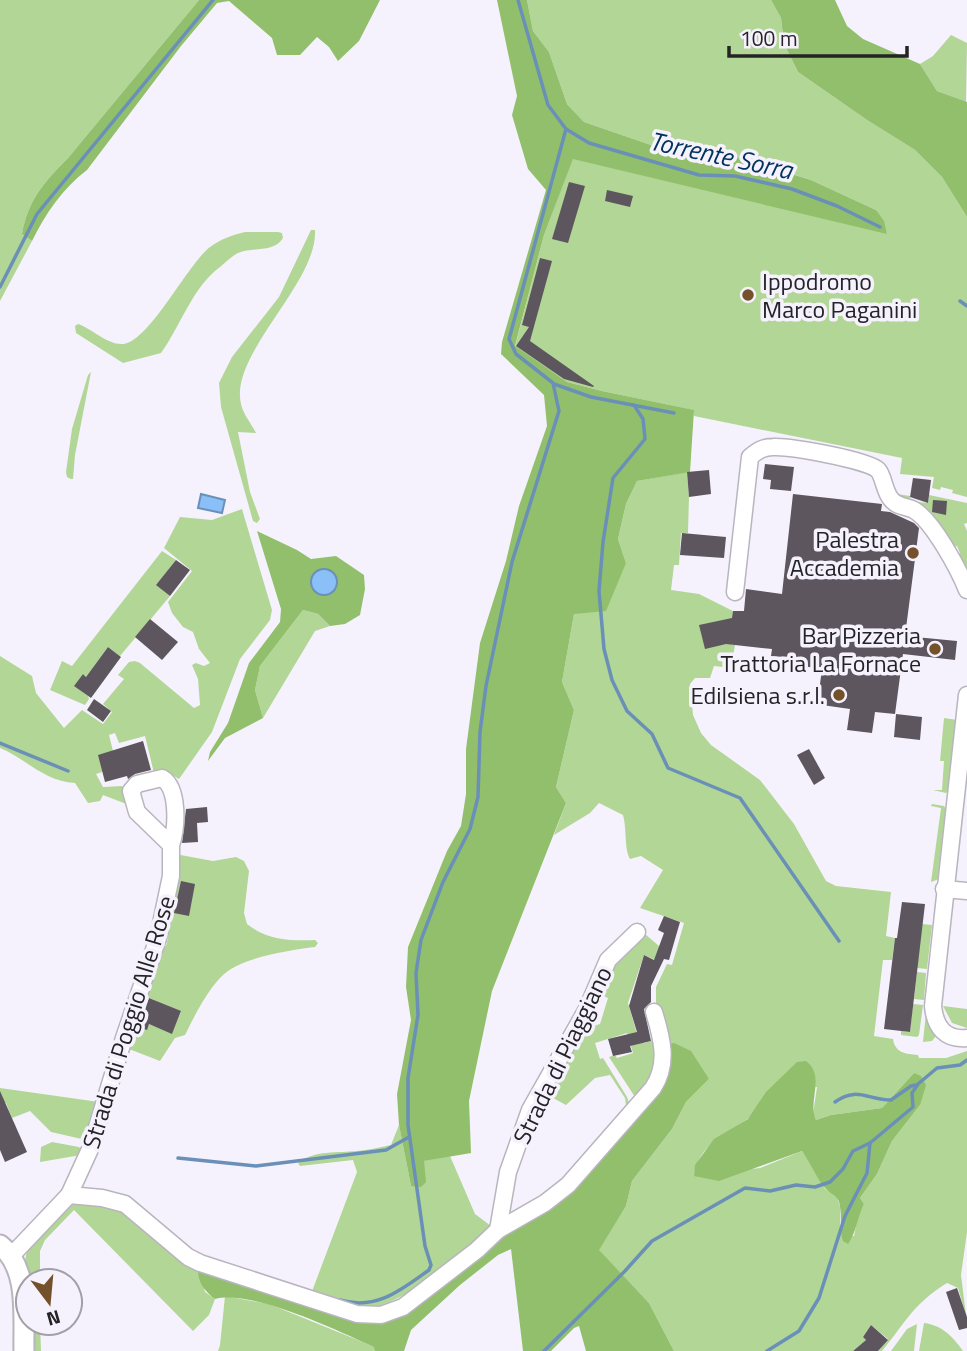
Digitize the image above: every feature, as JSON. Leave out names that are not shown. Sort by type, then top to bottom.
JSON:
[{"type":"main road","points":[[5,1250],[20,1281],[24,1351]]},
{"type":"street","points":[[735,592],[750,457],[758,449],[774,447],[862,461],[878,470],[889,498],[895,504],[914,510],[929,522],[960,572],[967,590]]},
{"type":"street","points":[[967,695],[944,889],[934,1013],[939,1026],[947,1035],[967,1038]]},
{"type":"street","name":"Strada di Poggio Alle Rose","points":[[69,1195],[91,1147],[158,938],[171,876],[171,845]]},
{"type":"street","points":[[944,889],[967,891]]},
{"type":"street","name":"Strada di Piaggiano","points":[[498,1230],[508,1172],[530,1110],[587,1009],[608,960],[638,932]]},
{"type":"street","points":[[5,1250],[69,1195],[102,1198],[125,1204],[200,1263],[358,1314],[381,1315],[402,1307],[477,1250],[498,1230],[545,1203],[568,1185],[660,1077],[663,1044],[654,1012]]},
{"type":"green space","points":[[0,0],[199,0],[38,192],[28,211],[22,234],[32,241],[0,301]]},
{"type":"green space","points":[[199,0],[380,0],[359,41],[338,61],[329,47],[317,37],[300,55],[277,55],[272,38],[229,1],[217,3],[87,170],[55,202],[32,241],[22,234],[28,211],[44,184]]},
{"type":"green space","points":[[497,0],[527,0],[533,31],[549,52],[567,104],[584,122],[651,145],[709,149],[811,180],[876,210],[884,221],[887,234],[573,159],[544,235],[515,346],[567,382],[694,410],[690,472],[637,481],[626,504],[618,539],[626,563],[606,611],[574,614],[562,682],[574,710],[556,787],[566,803],[492,991],[469,1101],[471,1153],[424,1161],[426,1182],[421,1187],[411,1186],[399,1125],[397,1094],[411,1020],[406,987],[408,947],[447,851],[461,826],[466,794],[466,749],[480,643],[506,561],[519,506],[547,426],[544,395],[501,354],[502,342],[546,190],[528,169],[512,115],[517,96]]},
{"type":"green space","name":"Ippodromo Marco Paganini","points":[[527,0],[771,0],[781,18],[784,44],[798,72],[915,150],[942,177],[967,217],[967,497],[952,493],[953,490],[932,488],[934,477],[900,474],[902,458],[694,416],[693,410],[567,382],[515,347],[544,235],[573,158],[887,233],[876,210],[811,180],[709,149],[651,145],[584,122],[567,104],[549,52],[533,31]]},
{"type":"green space","points":[[771,0],[835,0],[847,26],[863,39],[920,64],[937,91],[967,102],[967,217],[942,177],[915,150],[798,72],[784,44],[781,18]]},
{"type":"green space","points":[[951,35],[967,43],[966,102],[937,91],[920,64],[933,56]]},
{"type":"green space","points":[[311,230],[315,230],[312,251],[303,273],[260,341],[241,384],[242,408],[256,433],[238,432],[250,492],[260,519],[257,523],[253,521],[221,407],[219,383],[232,357],[279,297]]},
{"type":"green space","points":[[245,232],[278,232],[282,233],[283,238],[268,248],[238,253],[210,276],[194,296],[161,353],[123,363],[76,333],[75,326],[78,324],[117,344],[133,340],[156,317],[190,269],[210,247]]},
{"type":"green space","points":[[91,372],[71,479],[66,472],[72,429]]},
{"type":"green space","points":[[687,472],[688,533],[681,533],[679,565],[674,565],[671,590],[699,594],[733,611],[731,644],[735,645],[731,668],[714,666],[710,678],[695,678],[690,684],[693,715],[701,733],[711,745],[760,780],[794,824],[826,881],[836,886],[891,892],[886,936],[895,938],[892,960],[883,960],[874,1036],[893,1039],[899,1050],[918,1055],[919,1058],[946,1058],[967,1051],[967,1232],[961,1275],[966,1315],[958,1288],[947,1283],[918,1306],[882,1351],[878,1351],[888,1339],[871,1325],[863,1337],[866,1340],[853,1351],[674,1351],[649,1303],[598,1250],[626,1206],[632,1181],[672,1129],[686,1102],[709,1079],[666,1044],[656,1008],[656,987],[667,964],[672,965],[684,923],[640,908],[663,870],[641,856],[630,859],[623,815],[599,803],[590,813],[554,835],[566,803],[556,787],[574,710],[562,682],[574,614],[626,563],[618,539],[626,504],[637,481]],"holes":[[[914,1073],[920,1105],[892,1141],[877,1174],[860,1198],[864,1204],[858,1215],[854,1236],[840,1234],[840,1207],[837,1196],[825,1189],[802,1151],[760,1168],[694,1176],[696,1166],[706,1149],[749,1118],[765,1093],[817,1087],[813,1114],[816,1120],[831,1115],[882,1108]]]},
{"type":"green space","points":[[897,494],[910,496],[910,501],[928,503],[929,495],[967,503],[967,523],[964,524],[967,531],[967,571],[955,555],[960,553],[957,546],[951,548],[932,514]]},
{"type":"green space","points":[[242,509],[272,610],[270,620],[240,659],[212,732],[179,779],[164,770],[154,773],[145,736],[119,743],[115,733],[109,735],[113,751],[102,772],[96,774],[103,787],[122,786],[129,805],[103,795],[100,801],[88,803],[75,783],[54,779],[0,748],[0,656],[32,676],[36,693],[64,728],[82,710],[103,724],[112,712],[103,704],[124,679],[118,675],[129,662],[140,663],[194,708],[200,705],[198,679],[192,665],[196,663],[204,666],[210,663],[199,649],[193,632],[183,627],[172,613],[168,602],[192,571],[164,548],[180,517],[212,520]]},
{"type":"green space","points":[[257,531],[311,559],[336,556],[364,575],[365,589],[360,615],[345,624],[330,626],[318,614],[303,610],[260,666],[255,690],[263,718],[225,738],[208,761],[210,752],[228,723],[249,663],[280,622],[281,609]]},
{"type":"green space","points":[[162,551],[176,560],[157,585],[170,596],[120,656],[108,647],[86,677],[83,674],[75,686],[88,696],[85,705],[50,690],[62,661],[72,666]]},
{"type":"green space","points":[[303,610],[318,614],[330,626],[315,631],[263,718],[255,690],[260,666]]},
{"type":"green space","points":[[944,718],[957,720],[950,789],[946,793],[933,790],[942,790],[944,761],[940,761]]},
{"type":"green space","points":[[931,806],[944,806],[947,811],[939,879],[931,882],[941,808]]},
{"type":"green space","points":[[175,854],[213,861],[236,857],[244,861],[249,871],[244,913],[247,924],[271,936],[288,940],[315,940],[318,943],[315,947],[250,960],[224,974],[205,999],[185,1035],[175,1038],[160,1061],[129,1049],[135,1026],[146,1030],[149,1024],[172,1033],[181,1012],[145,996],[162,945],[166,946],[168,938],[166,931]]},
{"type":"green space","points":[[922,924],[932,925],[927,969],[917,968]]},
{"type":"green space","points":[[645,934],[659,946],[662,963],[644,955],[628,1003],[637,1034],[641,1033],[644,1043],[655,1040],[656,1074],[635,1097],[609,1057],[615,1055],[617,1058],[633,1053],[627,1033],[595,1043],[600,1059],[603,1058],[627,1097],[630,1106],[627,1112],[625,1098],[610,1075],[595,1078],[566,1105],[544,1093],[583,1025],[590,1027],[600,1024],[608,998],[603,996],[613,967],[622,955],[635,947],[641,935]]},
{"type":"green space","points":[[917,972],[926,973],[924,1000],[914,999]]},
{"type":"green space","points":[[913,1004],[923,1005],[919,1035],[901,1035],[901,1031],[910,1032]]},
{"type":"green space","points":[[943,1006],[967,1009],[967,1028],[952,1023]]},
{"type":"green space","points":[[926,1012],[936,1036],[932,1041],[923,1042]]},
{"type":"green space","points":[[674,1043],[691,1051],[709,1079],[686,1102],[672,1129],[632,1181],[626,1206],[599,1250],[649,1303],[674,1351],[586,1351],[579,1326],[551,1351],[523,1351],[511,1249],[498,1255],[460,1285],[411,1330],[404,1351],[375,1351],[374,1347],[339,1331],[272,1306],[250,1300],[215,1299],[202,1285],[198,1267],[379,1319],[499,1232],[547,1206],[654,1091],[666,1044]]},
{"type":"green space","points":[[806,1061],[815,1074],[813,1105],[816,1120],[831,1115],[882,1108],[914,1073],[921,1076],[926,1085],[920,1105],[892,1141],[877,1174],[860,1198],[864,1204],[848,1244],[842,1237],[839,1201],[824,1187],[802,1151],[719,1181],[694,1176],[695,1165],[714,1139],[748,1119],[765,1093],[797,1062]]},
{"type":"green space","points":[[0,1088],[99,1102],[86,1140],[51,1132],[30,1111],[12,1118],[6,1103],[0,1105]]},
{"type":"green space","points":[[399,1125],[411,1186],[424,1161],[450,1156],[475,1214],[491,1226],[488,1232],[409,1292],[374,1307],[359,1308],[311,1294],[357,1172],[353,1160],[300,1166],[298,1163],[319,1154],[361,1151],[391,1145]]},
{"type":"green space","points":[[52,1142],[79,1147],[81,1155],[40,1162],[41,1147]]},
{"type":"green space","points":[[68,1201],[119,1204],[198,1267],[205,1292],[215,1299],[209,1315],[193,1331],[74,1210],[45,1240],[40,1251],[40,1267],[26,1267],[27,1250]]},
{"type":"green space","points":[[225,1296],[269,1304],[375,1347],[375,1351],[218,1351]]},
{"type":"green space","points":[[924,1323],[946,1332],[963,1351],[919,1351]]},
{"type":"green space","points":[[917,1324],[914,1351],[891,1351],[907,1329]]},
{"type":"green space","points":[[30,1337],[40,1337],[41,1351],[30,1351]]},
{"type":"water","points":[[201,494],[225,500],[222,513],[198,508]]},
{"type":"water","points":[[324,569],[333,573],[337,582],[333,591],[324,595],[315,591],[311,582],[315,573]]},
{"type":"building","points":[[569,182],[585,186],[568,243],[552,239]]},
{"type":"building","points":[[607,190],[633,196],[630,207],[605,201]]},
{"type":"building","points":[[540,258],[552,261],[530,341],[593,387],[564,379],[516,346],[529,327],[522,325]]},
{"type":"building","points":[[765,464],[794,467],[791,491],[770,489],[771,480],[763,479]]},
{"type":"building","points":[[709,470],[711,494],[689,497],[687,472]]},
{"type":"building","points":[[913,478],[931,480],[928,503],[910,497]]},
{"type":"building","points":[[793,494],[882,504],[881,511],[890,512],[914,523],[919,528],[905,636],[957,641],[955,660],[903,654],[895,714],[875,712],[872,733],[847,730],[850,709],[822,705],[822,700],[818,699],[822,669],[783,663],[784,657],[771,656],[772,649],[726,644],[705,649],[699,625],[732,618],[733,611],[744,611],[746,589],[782,594]]},
{"type":"building","points":[[933,500],[947,501],[946,515],[932,512]]},
{"type":"building","points":[[682,533],[726,537],[724,558],[680,555]]},
{"type":"building","points":[[176,560],[190,570],[170,596],[156,585]]},
{"type":"building","points":[[150,619],[178,642],[162,660],[135,637]]},
{"type":"building","points":[[108,647],[121,657],[91,698],[74,686],[83,674],[86,677]]},
{"type":"building","points":[[94,699],[111,711],[103,722],[87,710]]},
{"type":"building","points":[[896,714],[922,717],[920,740],[894,737]]},
{"type":"building","points":[[143,741],[151,770],[135,774],[128,779],[127,776],[105,782],[98,755]]},
{"type":"building","points":[[809,749],[825,778],[814,785],[797,755]]},
{"type":"building","points":[[207,807],[208,822],[197,823],[198,842],[182,843],[186,809]]},
{"type":"building","points":[[181,881],[195,884],[189,916],[174,913]]},
{"type":"building","points":[[902,902],[925,904],[910,1032],[884,1029]]},
{"type":"building","points":[[664,916],[680,922],[669,960],[664,959],[651,986],[651,1002],[644,1009],[651,1041],[630,1046],[632,1052],[613,1056],[608,1039],[637,1032],[629,1006],[644,955],[654,960],[664,933],[658,930]]},
{"type":"building","points":[[149,998],[181,1011],[172,1034],[149,1024],[147,1030],[139,1028]]},
{"type":"building","points":[[0,1091],[27,1152],[5,1162],[0,1150]]},
{"type":"building","points":[[957,1288],[967,1317],[967,1328],[959,1330],[946,1292]]},
{"type":"building","points":[[871,1325],[888,1340],[878,1351],[853,1351],[866,1340],[863,1337]]},
{"type":"waterway","points":[[0,287],[37,214],[213,0]]},
{"type":"waterway","name":"Torrente Sorra","points":[[518,0],[548,105],[566,129],[589,143],[699,175],[735,176],[792,189],[837,206],[880,227]]},
{"type":"waterway","points":[[340,1300],[365,1303],[388,1297],[429,1270],[431,1265],[425,1246],[408,1125],[408,1078],[418,1015],[416,973],[421,940],[443,882],[470,829],[478,797],[480,732],[486,686],[512,562],[559,411],[553,383],[516,354],[509,339],[566,129]]},
{"type":"waterway","name":"Torrente Sorra","points":[[960,301],[967,306]]},
{"type":"waterway","points":[[554,384],[591,397],[674,413]]},
{"type":"waterway","points":[[634,405],[643,419],[645,439],[613,478],[599,591],[604,649],[612,680],[627,711],[652,734],[668,768],[740,798],[839,941]]},
{"type":"waterway","points":[[0,743],[68,771]]},
{"type":"waterway","points":[[767,1351],[799,1331],[819,1298],[845,1216],[867,1173],[870,1143],[913,1107],[912,1093],[918,1084],[937,1068],[960,1065],[967,1060]]},
{"type":"waterway","points":[[835,1102],[856,1094],[891,1100],[916,1085]]},
{"type":"waterway","points":[[178,1158],[256,1166],[386,1150],[409,1137]]},
{"type":"waterway","points":[[544,1351],[652,1241],[745,1188],[770,1191],[796,1185],[815,1187],[830,1182],[843,1169],[853,1151],[870,1143]]},
{"type":"place","name":"Ippodromo Marco Paganini","points":[[748,295]]},
{"type":"place","name":"Palestra Accademia","points":[[913,553]]},
{"type":"place","name":"Bar Pizzeria Trattoria La Fornace","points":[[935,649]]},
{"type":"place","name":"Edilsiena s.r.l.","points":[[839,695]]}]
